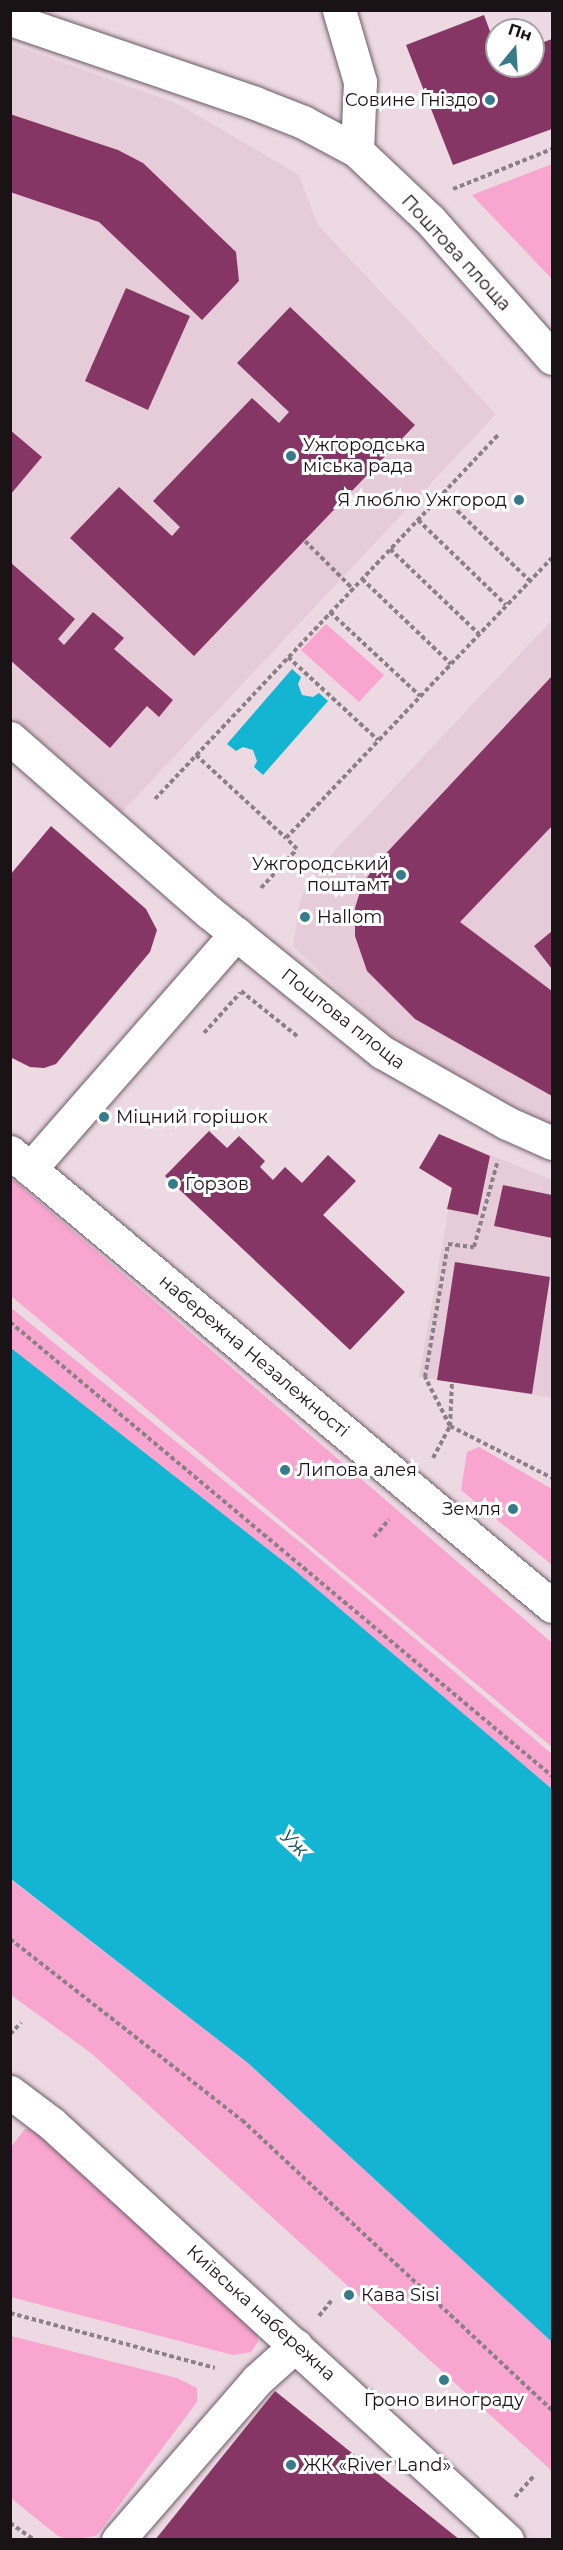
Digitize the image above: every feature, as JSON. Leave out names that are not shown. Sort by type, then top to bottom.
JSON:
[{"type":"street","points":[[339,10],[360,82],[357,151]]},
{"type":"street","name":"Поштова площа","points":[[10,19],[255,102],[303,122],[357,151],[416,207],[552,358]]},
{"type":"street","name":"Поштова площа","points":[[10,738],[236,934],[405,1068],[552,1143]]},
{"type":"street","points":[[20,1161],[89,1101],[236,934]]},
{"type":"street","name":"набережна Незалежності","points":[[20,1161],[552,1606]]},
{"type":"street","name":"Київська набережна","points":[[10,2092],[51,2123],[507,2540]]},
{"type":"street","points":[[118,2540],[257,2380],[296,2345]]},
{"type":"path","points":[[416,207],[552,149]]},
{"type":"path","points":[[155,799],[499,434]]},
{"type":"path","points":[[441,495],[530,581]]},
{"type":"path","points":[[418,520],[506,605]]},
{"type":"path","points":[[305,541],[353,589]]},
{"type":"path","points":[[390,549],[479,634]]},
{"type":"path","points":[[286,838],[552,558]]},
{"type":"path","points":[[362,579],[451,664]]},
{"type":"path","points":[[330,612],[420,696]]},
{"type":"path","points":[[288,657],[378,740]]},
{"type":"path","points":[[196,755],[297,849],[261,888]]},
{"type":"path","points":[[498,1159],[474,1247],[448,1244],[425,1377],[450,1426],[552,1478]]},
{"type":"path","points":[[10,1322],[552,1776]]},
{"type":"path","points":[[416,1491],[450,1426],[452,1382]]},
{"type":"path","points":[[10,1939],[242,2120],[552,2410]]},
{"type":"path","points":[[10,2034],[21,2023]]},
{"type":"path","points":[[10,2313],[257,2380]]},
{"type":"path","points":[[10,2523],[34,2540]]},
{"type":"shaded area","points":[[11,44],[178,104],[299,175],[317,224],[496,414],[121,813],[11,715]]},
{"type":"shaded area","points":[[552,164],[552,279],[472,195]]},
{"type":"shaded area","points":[[552,620],[552,1123],[507,1104],[385,1034],[293,946],[300,901],[310,877]]},
{"type":"shaded area","points":[[326,624],[384,675],[359,702],[301,650]]},
{"type":"shaded area","points":[[439,1134],[552,1180],[552,1398],[419,1377],[452,1189],[419,1168]]},
{"type":"shaded area","name":"Липова алея","points":[[10,1177],[552,1643],[552,1747],[11,1296]]},
{"type":"shaded area","points":[[10,1307],[306,1547],[552,1754],[552,1789],[292,1568],[11,1348]]},
{"type":"shaded area","points":[[479,1447],[552,1489],[552,1565],[461,1490],[467,1452]]},
{"type":"shaded area","points":[[10,1879],[248,2063],[552,2342],[552,2471],[91,2053],[11,1995]]},
{"type":"shaded area","points":[[39,2128],[257,2329],[258,2342],[251,2352],[233,2355],[11,2297],[11,2147],[25,2129]]},
{"type":"shaded area","points":[[11,2336],[177,2378],[197,2388],[197,2402],[96,2536],[69,2540],[58,2536],[11,2498]]},
{"type":"water","points":[[292,669],[301,677],[298,684],[302,695],[313,697],[319,693],[328,701],[263,775],[254,767],[257,761],[253,750],[243,747],[236,751],[227,744]]},
{"type":"water","name":"Уж","points":[[11,1348],[292,1568],[552,1789],[552,2342],[248,2063],[11,1879]]},
{"type":"building","name":"Совине Гніздо","points":[[484,15],[485,78],[545,78],[545,42],[552,39],[552,129],[453,165],[406,45]]},
{"type":"building","points":[[10,114],[118,150],[143,163],[236,252],[239,281],[202,320],[99,222],[10,192]]},
{"type":"building","points":[[126,288],[190,316],[148,410],[85,381]]},
{"type":"building","name":"Ужгородська міська рада","points":[[290,307],[415,425],[194,656],[70,538],[119,487],[172,536],[180,527],[153,501],[252,398],[279,423],[289,412],[237,363]]},
{"type":"building","points":[[10,430],[42,457],[10,495]]},
{"type":"building","points":[[10,562],[75,619],[58,639],[64,645],[93,612],[124,638],[114,649],[173,700],[159,717],[147,706],[110,748],[10,660]]},
{"type":"building","points":[[552,676],[552,826],[460,922],[552,991],[552,1096],[415,1019],[367,971],[355,936],[355,908],[362,885],[377,863]]},
{"type":"building","points":[[51,826],[146,909],[157,930],[150,952],[56,1064],[44,1068],[30,1067],[10,1057],[10,875]]},
{"type":"building","points":[[552,931],[552,969],[534,946]]},
{"type":"building","points":[[209,1131],[227,1148],[239,1136],[265,1161],[260,1167],[273,1180],[285,1167],[302,1183],[328,1155],[356,1181],[323,1215],[405,1292],[350,1350],[165,1176]]},
{"type":"building","points":[[439,1134],[490,1156],[478,1215],[447,1209],[452,1188],[419,1168]]},
{"type":"building","points":[[503,1185],[552,1195],[552,1238],[494,1226]]},
{"type":"building","points":[[455,1262],[550,1277],[532,1394],[437,1380]]},
{"type":"building","name":"ЖК «River Land»","points":[[275,2391],[460,2540],[155,2540]]},
{"type":"place","name":"Совине Гніздо","points":[[490,100]]},
{"type":"place","name":"Ужгородська міська рада","points":[[291,456]]},
{"type":"place","name":"Я люблю Ужгород","points":[[519,500]]},
{"type":"place","name":"Ужгородський поштамт","points":[[401,875]]},
{"type":"place","name":"Hallom","points":[[305,917]]},
{"type":"place","name":"Міцний горішок","points":[[104,1117]]},
{"type":"place","name":"Горзов","points":[[173,1184]]},
{"type":"place","name":"Липова алея","points":[[285,1470]]},
{"type":"place","name":"Земля","points":[[513,1509]]},
{"type":"place","name":"Кава Sisi","points":[[349,2295]]},
{"type":"place","name":"Гроно винограду","points":[[444,2380]]},
{"type":"place","name":"ЖК «River Land»","points":[[291,2465]]}]
